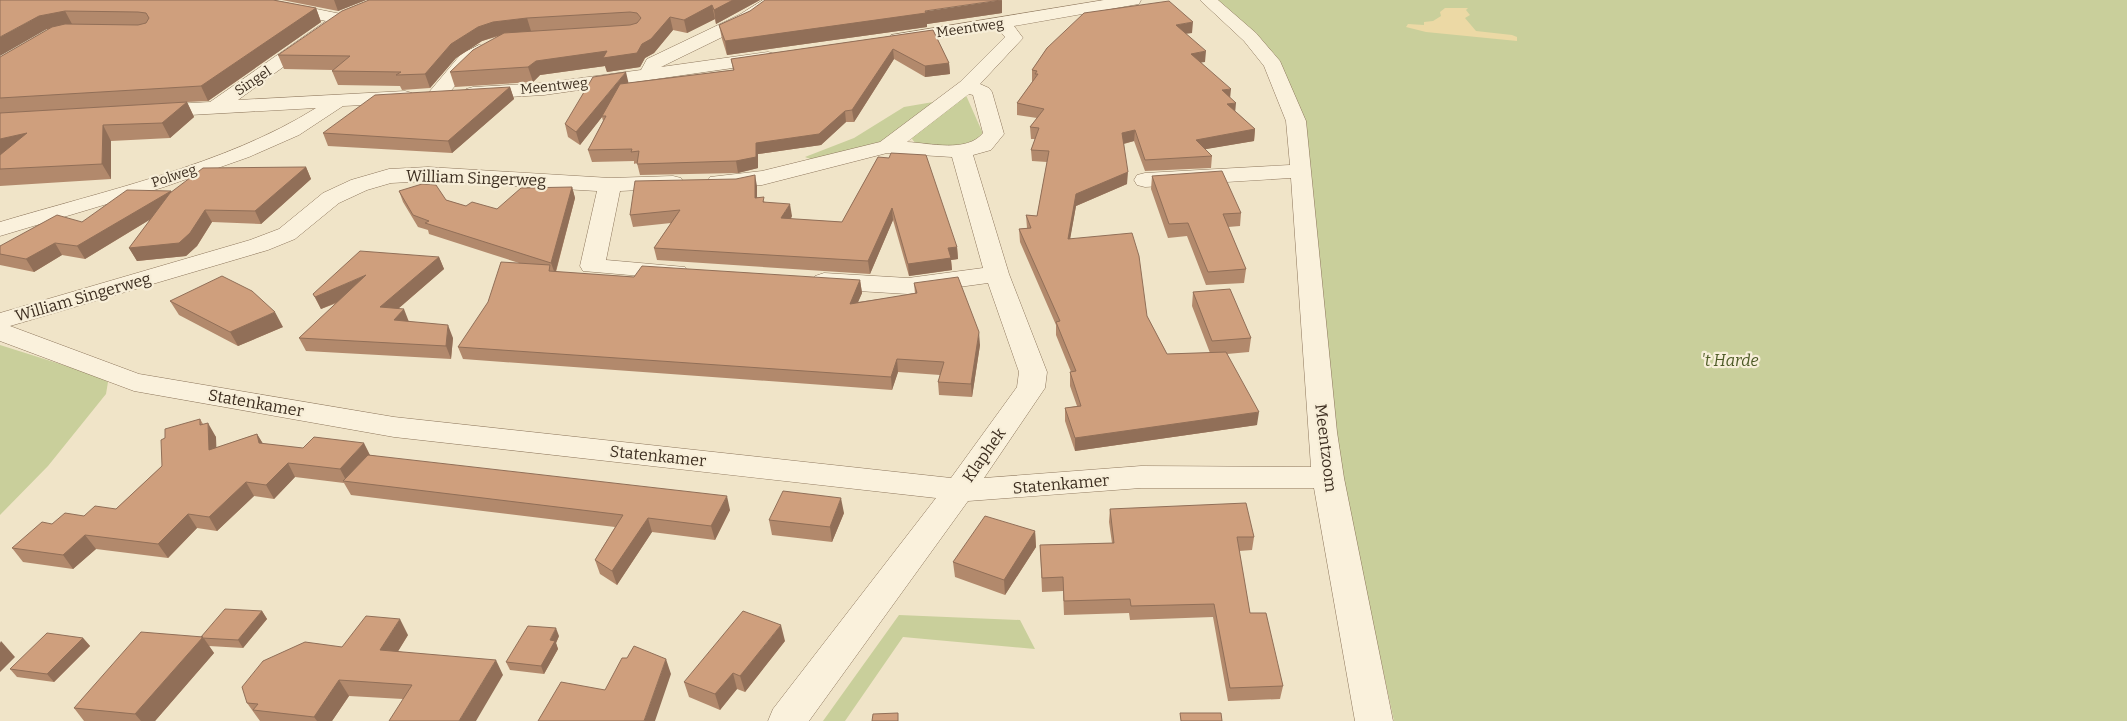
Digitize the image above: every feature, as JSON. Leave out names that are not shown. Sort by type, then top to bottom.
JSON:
[{"type":"street","points":[[226,0],[272,5],[340,19]]},
{"type":"street","points":[[647,75],[654,63],[745,19],[775,0]]},
{"type":"street","name":"Meentweg","points":[[878,42],[1003,23],[1133,0]]},
{"type":"street","name":"Meentzoom","points":[[1208,0],[1250,36],[1272,65],[1296,121],[1302,172],[1322,432],[1328,478],[1374,721]]},
{"type":"street","name":"Singel","points":[[214,108],[340,19],[359,12]]},
{"type":"street","name":"William Singerweg","points":[[887,147],[967,86],[1014,38],[1003,23]]},
{"type":"street","points":[[437,95],[468,58],[486,45],[493,44]]},
{"type":"street","name":"Meentweg","points":[[136,112],[544,89],[782,56]]},
{"type":"street","name":"William Singerweg","points":[[0,321],[259,245],[287,234],[330,198],[359,185],[389,176],[428,174],[610,184],[738,182],[887,147],[960,151],[984,146],[994,134],[982,92],[967,86]]},
{"type":"street","name":"Polweg","points":[[0,229],[178,176],[264,145],[324,112],[338,101]]},
{"type":"street","name":"Klaphek","points":[[787,721],[960,490],[1032,388],[1033,372],[997,274],[960,151]]},
{"type":"street","points":[[1145,180],[1282,171],[1302,172]]},
{"type":"street","points":[[610,184],[592,266],[700,273]]},
{"type":"street","points":[[799,279],[908,286],[997,274]]},
{"type":"street","name":"Statenkamer","points":[[0,332],[134,382],[394,427],[960,490],[1019,488],[1140,477],[1256,476],[1328,478]]},
{"type":"green space","name":"'t Harde","points":[[1218,0],[2127,0],[2127,721],[1394,721],[1346,499],[1318,328],[1311,183],[1250,28]]},
{"type":"green space","points":[[965,93],[984,136],[984,144],[919,148],[909,135]]},
{"type":"green space","points":[[939,101],[879,148],[821,163],[805,157],[854,138],[904,107]]},
{"type":"green space","points":[[0,345],[95,375],[108,382],[106,394],[48,466],[0,515]]},
{"type":"green space","points":[[899,615],[1020,620],[1035,649],[903,637],[845,721],[823,721]]},
{"type":"sand","points":[[1445,8],[1468,8],[1466,10],[1470,15],[1465,18],[1476,31],[1512,35],[1517,37],[1517,41],[1426,32],[1406,27],[1408,24],[1424,25],[1424,22],[1433,21],[1441,16],[1440,12]]},
{"type":"building","points":[[0,0],[273,0],[316,8],[201,86],[0,98],[0,57],[52,27],[65,24],[138,25],[146,23],[149,18],[146,13],[138,12],[65,11],[39,16],[0,37]]},
{"type":"building","points":[[369,0],[733,0],[714,10],[712,5],[684,20],[670,17],[651,39],[642,44],[637,53],[603,58],[607,51],[536,61],[528,67],[450,72],[473,50],[504,33],[630,25],[637,23],[641,18],[637,13],[527,18],[493,22],[478,27],[451,44],[425,74],[396,75],[401,72],[332,71],[350,56],[278,55],[342,11]]},
{"type":"building","points":[[765,0],[1001,0],[925,11],[926,13],[725,41],[719,25],[750,11]]},
{"type":"building","points":[[1169,1],[1193,22],[1176,25],[1206,51],[1191,54],[1231,89],[1222,90],[1236,103],[1227,104],[1255,129],[1196,140],[1212,156],[1145,160],[1135,130],[1122,133],[1128,172],[1076,194],[1068,239],[1132,233],[1139,256],[1147,316],[1167,354],[1226,352],[1259,412],[1075,438],[1065,408],[1081,406],[1070,372],[1076,371],[1056,322],[1060,321],[1019,229],[1031,228],[1026,215],[1037,216],[1049,151],[1031,150],[1039,128],[1030,127],[1044,109],[1017,103],[1038,74],[1035,74],[1037,71],[1032,70],[1047,48],[1084,13]]},
{"type":"building","points":[[933,30],[949,63],[925,66],[893,49],[852,110],[845,111],[819,134],[756,143],[756,157],[736,161],[637,164],[639,151],[631,152],[632,149],[588,150],[606,116],[602,116],[620,84],[734,70],[731,59]]},
{"type":"building","points":[[626,72],[576,132],[565,124],[593,77]]},
{"type":"building","points":[[510,87],[448,141],[323,133],[375,95]]},
{"type":"building","points":[[187,102],[162,123],[103,125],[102,164],[0,169],[0,155],[27,133],[0,139],[0,113]]},
{"type":"building","points":[[891,153],[926,155],[957,247],[948,248],[951,258],[908,264],[892,208],[868,261],[654,248],[680,210],[630,215],[635,181],[736,179],[755,175],[755,198],[764,197],[763,202],[790,204],[781,218],[842,222],[878,157],[889,158]]},
{"type":"building","points":[[306,167],[255,211],[205,210],[190,233],[179,243],[129,248],[170,193],[203,168]]},
{"type":"building","points":[[1222,171],[1241,213],[1223,214],[1246,269],[1208,272],[1188,223],[1169,224],[1152,176]]},
{"type":"building","points":[[422,184],[436,185],[446,200],[466,206],[472,202],[497,209],[521,188],[572,187],[551,263],[425,223],[429,221],[413,215],[399,191]]},
{"type":"building","points":[[127,190],[171,191],[77,246],[55,243],[26,259],[0,254],[0,246],[57,215],[82,222]]},
{"type":"building","points":[[360,251],[439,257],[380,307],[404,309],[394,320],[448,325],[446,346],[299,338],[366,275],[315,297],[313,294]]},
{"type":"building","points":[[501,262],[550,265],[549,271],[634,277],[642,266],[860,280],[850,304],[917,293],[914,283],[958,277],[979,332],[971,384],[938,382],[944,362],[897,359],[891,377],[458,347],[488,302]]},
{"type":"building","points":[[222,276],[252,291],[275,312],[230,332],[170,301]]},
{"type":"building","points":[[1230,289],[1251,338],[1212,341],[1193,292]]},
{"type":"building","points":[[200,419],[200,425],[208,423],[209,450],[257,434],[259,443],[303,448],[314,437],[364,443],[340,469],[288,463],[266,485],[246,482],[209,517],[188,514],[158,544],[85,535],[63,555],[12,548],[42,522],[52,524],[65,513],[84,516],[95,506],[116,509],[162,466],[161,440],[165,438],[165,429]]},
{"type":"building","points":[[368,455],[727,496],[711,526],[648,518],[612,571],[595,560],[623,515],[343,481]]},
{"type":"building","points":[[783,491],[841,498],[830,527],[769,520]]},
{"type":"building","points":[[1246,503],[1254,537],[1237,537],[1250,613],[1266,613],[1283,686],[1230,688],[1214,604],[1131,606],[1130,599],[1064,601],[1063,577],[1042,578],[1040,545],[1114,543],[1110,509]]},
{"type":"building","points":[[985,516],[1035,531],[1004,580],[953,562]]},
{"type":"building","points":[[225,609],[262,611],[238,640],[202,638]]},
{"type":"building","points":[[743,611],[781,625],[740,676],[733,673],[715,694],[684,682]]},
{"type":"building","points":[[366,616],[400,619],[380,650],[496,660],[459,721],[389,721],[412,685],[339,680],[314,717],[253,710],[258,704],[247,703],[242,687],[263,661],[305,642],[342,647]]},
{"type":"building","points":[[528,626],[556,628],[550,640],[555,641],[541,666],[506,662]]},
{"type":"building","points":[[141,632],[203,637],[135,714],[74,708]]},
{"type":"building","points":[[47,633],[83,638],[47,674],[10,669]]},
{"type":"building","points":[[634,646],[666,659],[644,721],[538,721],[561,682],[605,690],[622,658],[627,658]]},
{"type":"building","points":[[898,713],[898,721],[872,721],[873,714]]},
{"type":"building","points":[[1180,713],[1221,713],[1222,721],[1181,721]]}]
